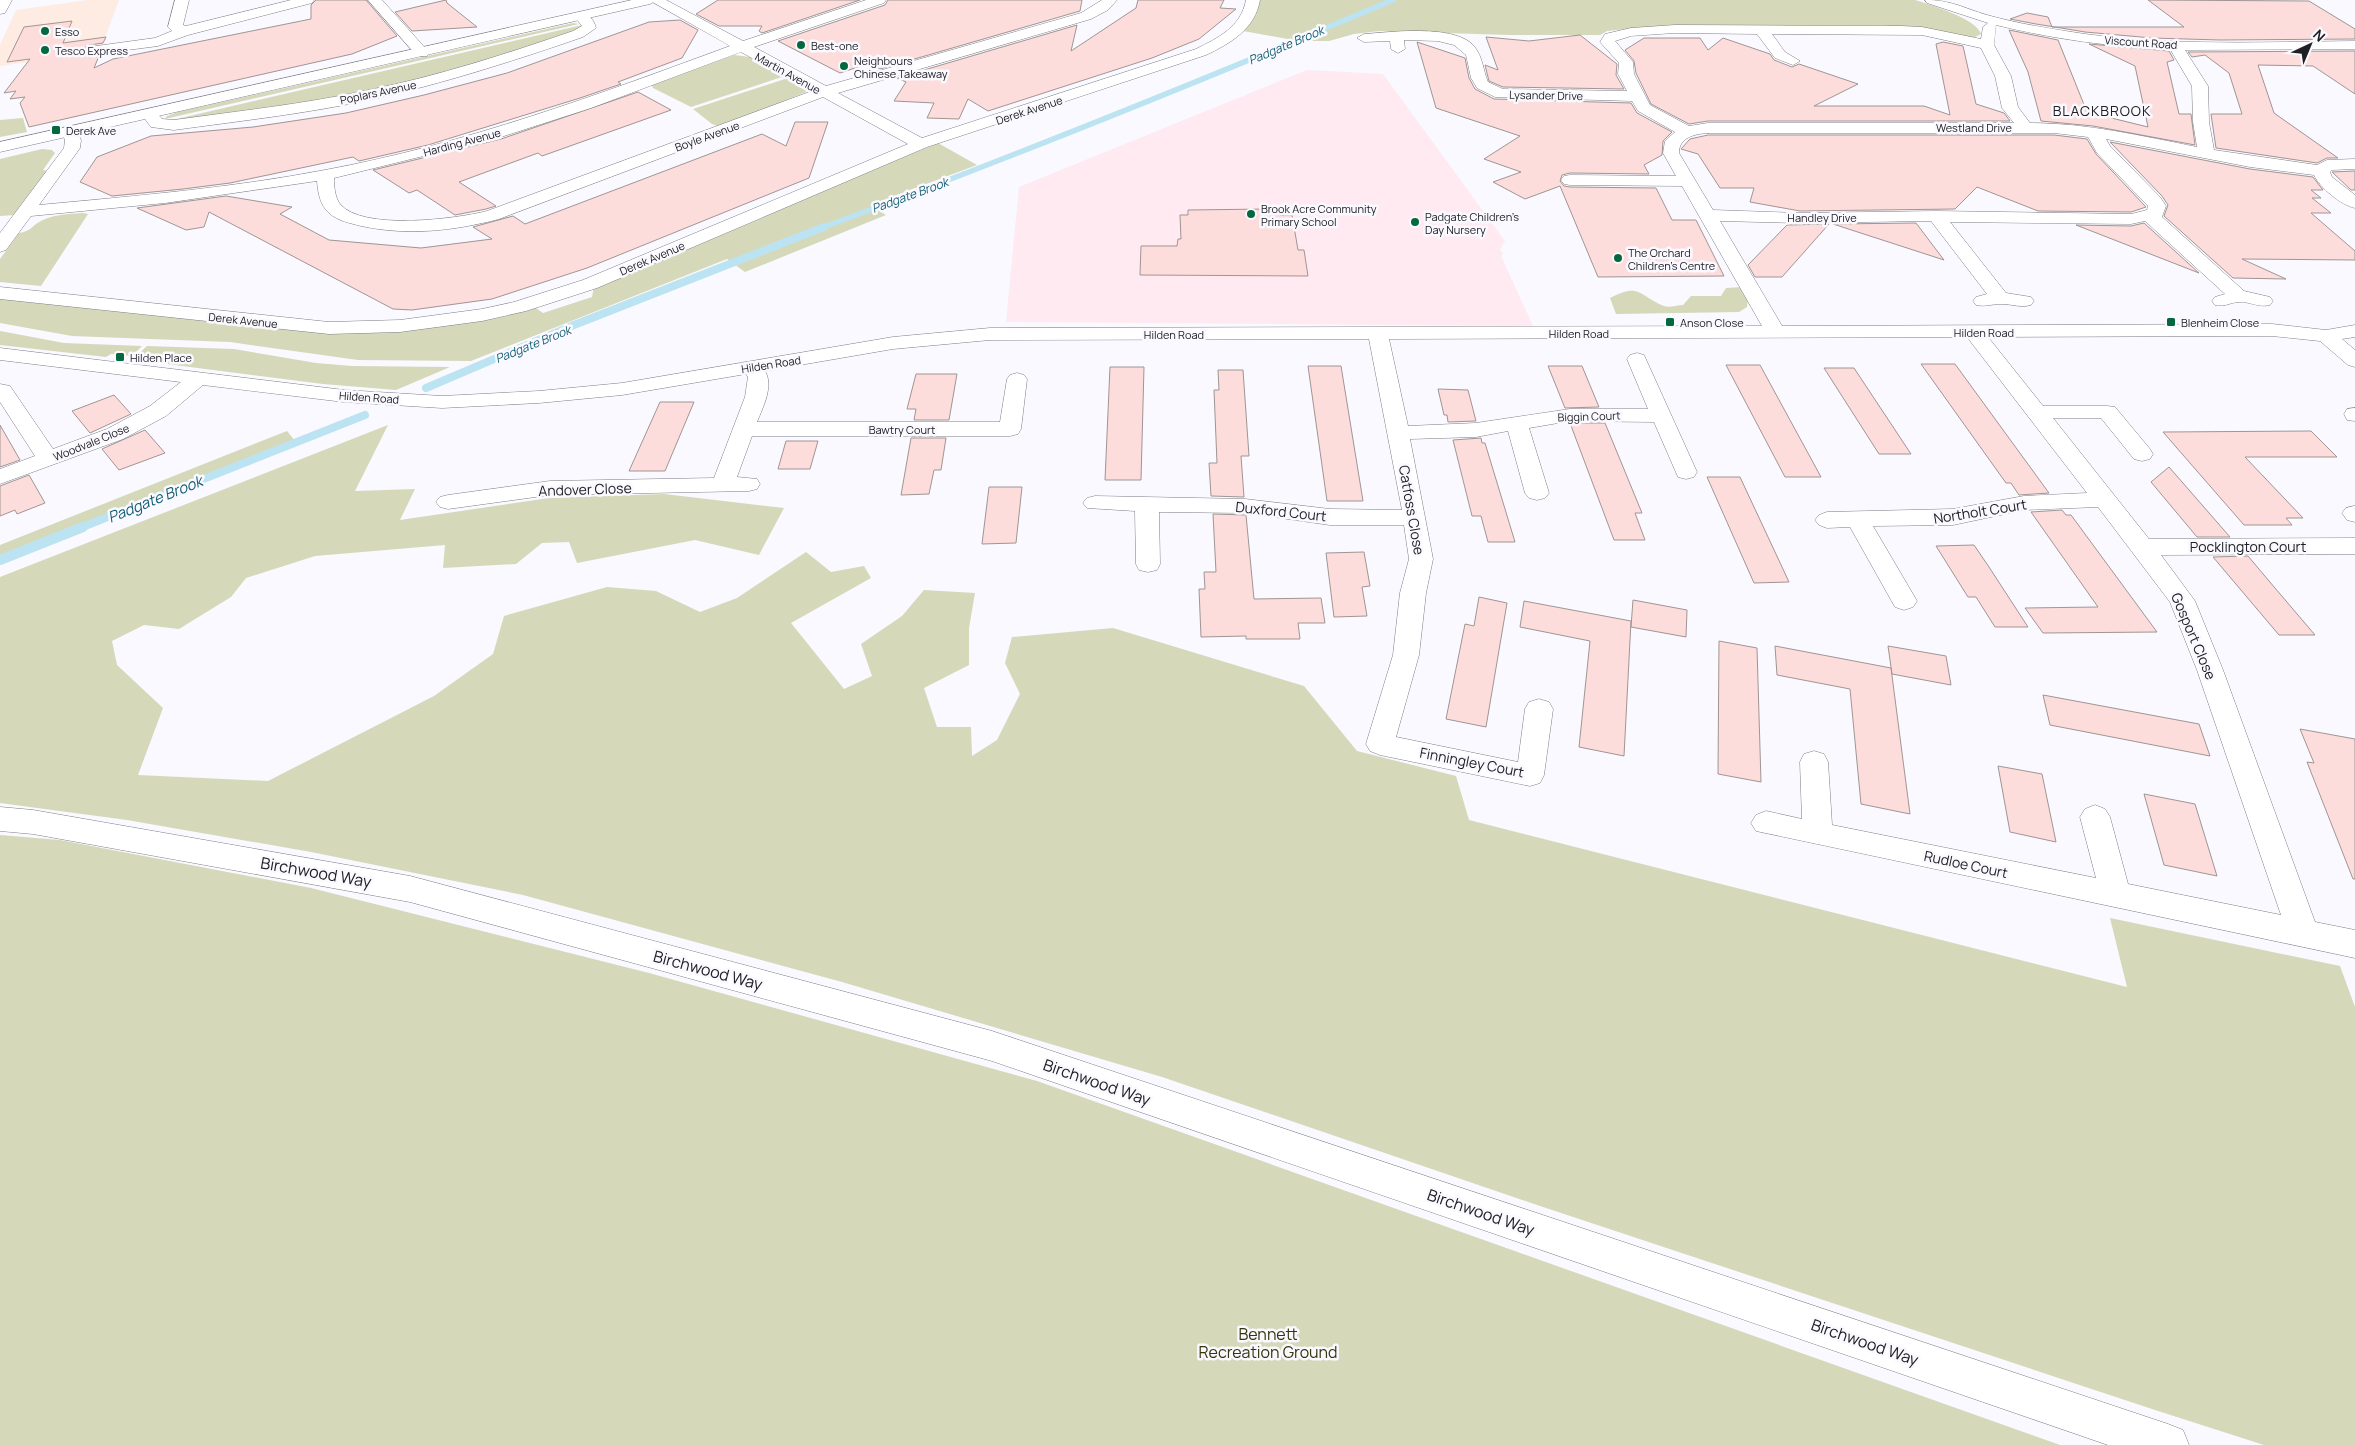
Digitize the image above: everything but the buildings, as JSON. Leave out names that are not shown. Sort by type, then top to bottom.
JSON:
[{"type":"street","points":[[0,10],[5,0]]},
{"type":"street","points":[[182,0],[175,27],[184,31]]},
{"type":"street","points":[[89,51],[158,42],[184,31],[208,27],[307,0]]},
{"type":"street","points":[[375,0],[422,53]]},
{"type":"street","points":[[0,147],[70,133],[650,0]]},
{"type":"street","name":"Martin Avenue","points":[[656,0],[822,92],[922,144]]},
{"type":"street","name":"Harding Avenue","points":[[27,211],[165,198],[324,175],[422,153],[504,131],[585,105],[741,47],[879,0]]},
{"type":"street","name":"Boyle Avenue","points":[[324,175],[331,205],[337,212],[348,217],[374,222],[435,226],[464,222],[493,215],[822,92],[1086,16],[1103,7],[1110,0]]},
{"type":"street","name":"Derek Avenue","points":[[0,293],[295,326],[362,328],[438,322],[519,306],[590,284],[922,144],[1202,52],[1227,39],[1236,31],[1250,12],[1253,0]]},
{"type":"street","name":"Viscount Road","points":[[1932,0],[1991,21],[2120,43],[2175,46],[2355,45]]},
{"type":"street","name":"Poplars Avenue","points":[[150,114],[157,124],[174,125],[296,108],[397,89],[501,60],[578,34],[589,28],[588,23],[581,16]]},
{"type":"street","points":[[1991,21],[1987,45],[2003,76],[2010,108],[2025,127]]},
{"type":"street","points":[[1776,332],[1669,147],[1672,142],[1687,132],[1644,108],[1626,74],[1626,62],[1607,42],[1610,37],[1621,34],[1663,30],[1912,30],[1987,45]]},
{"type":"street","points":[[1761,30],[1780,55],[1796,62]]},
{"type":"street","name":"Lysander Drive","points":[[1364,38],[1397,42],[1445,39],[1460,42],[1473,56],[1482,85],[1500,94],[1637,96]]},
{"type":"street","points":[[2175,46],[2200,86],[2206,154]]},
{"type":"street","points":[[2332,46],[2355,60]]},
{"type":"street","name":"Westland Drive","points":[[1687,132],[1708,128],[2054,128],[2320,171]]},
{"type":"street","points":[[0,246],[72,148],[73,140],[70,133]]},
{"type":"street","points":[[2094,133],[2103,149],[2154,201],[2157,211],[2149,216],[2167,230],[2230,298],[2264,301]]},
{"type":"street","points":[[2355,164],[2327,165],[2320,171],[2325,180],[2355,203]]},
{"type":"street","points":[[1566,181],[1687,181]]},
{"type":"street","name":"Handley Drive","points":[[1708,216],[1799,218],[1936,216],[2131,219],[2149,216]]},
{"type":"street","points":[[1936,216],[1991,299],[2024,301]]},
{"type":"street","name":"Hilden Road","points":[[0,354],[344,396],[442,402],[539,397],[622,388],[893,343],[990,334],[2272,330],[2326,336],[2355,331]]},
{"type":"street","name":"Gosport Close","points":[[1974,332],[2173,587],[2192,625],[2303,933]]},
{"type":"street","name":"Catfoss Close","points":[[1378,333],[1415,518],[1421,559],[1413,593],[1406,655],[1380,744]]},
{"type":"street","points":[[2326,336],[2355,361]]},
{"type":"street","points":[[1637,359],[1686,472]]},
{"type":"street","points":[[723,484],[758,390],[758,377],[752,367]]},
{"type":"street","name":"Woodvale Close","points":[[0,476],[115,434],[158,411],[199,378]]},
{"type":"street","name":"Bawtry Court","points":[[744,429],[1010,429],[1017,379]]},
{"type":"street","points":[[4,398],[48,458]]},
{"type":"street","points":[[2036,412],[2107,412],[2142,454]]},
{"type":"street","name":"Biggin Court","points":[[1398,433],[1476,430],[1570,415],[1662,416]]},
{"type":"street","points":[[1516,424],[1537,493]]},
{"type":"street","name":"Andover Close","points":[[448,502],[550,488],[749,484]]},
{"type":"street","name":"Northolt Court","points":[[1827,520],[1952,517],[2018,504],[2103,499]]},
{"type":"street","name":"Duxford Court","points":[[1094,503],[1245,506],[1330,517],[1415,518]]},
{"type":"street","points":[[1147,504],[1148,564]]},
{"type":"street","points":[[1858,519],[1904,601]]},
{"type":"street","name":"Pocklington Court","points":[[2141,547],[2355,546]]},
{"type":"street","name":"Finningley Court","points":[[1380,744],[1530,774],[1538,709]]},
{"type":"street","points":[[1814,762],[1818,834]]},
{"type":"street","points":[[2095,816],[2115,894]]},
{"type":"street","name":"Birchwood Way","points":[[0,819],[33,822],[410,889],[992,1046],[2168,1445]]},
{"type":"street","name":"Rudloe Court","points":[[1766,823],[2355,944]]},
{"type":"shaded area","points":[[88,0],[119,0],[102,46],[84,49],[82,54],[0,66],[0,45],[16,10]]},
{"type":"shaded area","name":"Brook Acre Community Primary School","points":[[1307,70],[1383,74],[1505,241],[1500,249],[1503,254],[1501,256],[1533,326],[1006,322],[1019,187]]},
{"type":"green space","points":[[1260,0],[1915,0],[1963,18],[1978,28],[1981,34],[1971,39],[1884,25],[1670,25],[1607,31],[1600,35],[1510,35],[1379,31],[1354,34],[1329,41],[1299,41],[1243,31],[1256,15]]},
{"type":"green space","points":[[573,23],[579,24],[165,119],[167,116],[178,112]]},
{"type":"green space","points":[[582,25],[576,31],[460,70],[344,97],[168,121]]},
{"type":"green space","points":[[734,55],[750,57],[785,76],[691,107],[653,88],[651,84]]},
{"type":"green space","points":[[788,78],[805,88],[806,92],[720,127],[712,124],[693,109]]},
{"type":"green space","points":[[23,118],[27,132],[0,137],[0,120]]},
{"type":"green space","points":[[938,143],[977,165],[870,205],[886,215],[745,272],[727,259],[471,361],[358,360],[230,342],[72,336],[0,323],[0,299],[2,298],[300,331],[533,306],[543,313],[592,297],[594,286]]},
{"type":"green space","points":[[42,149],[52,150],[55,153],[43,170],[48,171],[15,215],[0,216],[0,159]]},
{"type":"green space","points":[[88,214],[41,286],[0,282],[0,259],[19,233],[48,218]]},
{"type":"green space","points":[[1743,287],[1748,299],[1747,307],[1739,312],[1616,314],[1610,298],[1620,293],[1634,291],[1664,306],[1671,307],[1683,305],[1691,296],[1721,296],[1726,288]]},
{"type":"green space","points":[[0,331],[64,343],[142,346],[132,356],[111,354],[106,357],[0,345]]},
{"type":"green space","points":[[147,346],[234,349],[316,363],[352,366],[450,367],[396,390],[323,384],[143,361],[147,357],[136,356]]},
{"type":"green space","points":[[388,425],[355,491],[415,489],[400,520],[549,498],[664,494],[784,508],[759,555],[695,540],[577,563],[569,542],[542,543],[516,564],[443,568],[445,545],[315,556],[246,578],[231,597],[179,629],[144,625],[112,641],[117,665],[163,708],[138,775],[268,781],[434,696],[493,654],[504,616],[607,587],[656,591],[700,612],[737,598],[806,552],[831,572],[864,566],[871,578],[791,623],[844,689],[872,676],[861,644],[902,616],[924,590],[975,593],[969,628],[969,665],[924,688],[937,727],[971,727],[972,756],[997,740],[1020,694],[1005,663],[1012,637],[1113,628],[1304,686],[1357,751],[1456,776],[1469,820],[2127,987],[2110,918],[2340,966],[2355,1007],[2355,1445],[2264,1445],[1534,1204],[1162,1077],[842,982],[523,895],[311,852],[127,820],[0,803],[0,577]]},
{"type":"green space","points":[[287,431],[296,442],[85,528],[0,560],[0,545]]},
{"type":"green space","name":"Bennett Recreation Ground","points":[[0,835],[60,840],[311,888],[649,973],[1037,1081],[2060,1445],[0,1445]]},
{"type":"waterway","name":"Padgate Brook","points":[[821,228],[965,174],[1393,0]]},
{"type":"waterway","name":"Padgate Brook","points":[[426,388],[574,325],[824,227]]},
{"type":"waterway","name":"Padgate Brook","points":[[80,528],[365,415]]},
{"type":"waterway","name":"Padgate Brook","points":[[0,560],[83,527]]},
{"type":"place","name":"Esso","points":[[45,31]]},
{"type":"place","name":"Best-one","points":[[801,45]]},
{"type":"place","name":"Tesco Express","points":[[45,50]]},
{"type":"place","name":"Neighbours Chinese Takeaway","points":[[844,66]]},
{"type":"place","name":"Derek Ave","points":[[56,130]]},
{"type":"place","name":"Brook Acre Community Primary School","points":[[1251,214]]},
{"type":"place","name":"Padgate Children’s Day Nursery","points":[[1415,222]]},
{"type":"place","name":"The Orchard Children's Centre","points":[[1618,258]]},
{"type":"place","name":"Anson Close","points":[[1670,322]]},
{"type":"place","name":"Blenheim Close","points":[[2171,322]]},
{"type":"place","name":"Hilden Place","points":[[120,357]]},
{"type":"district","name":"BLACKBROOK","points":[[2102,110]]}]
